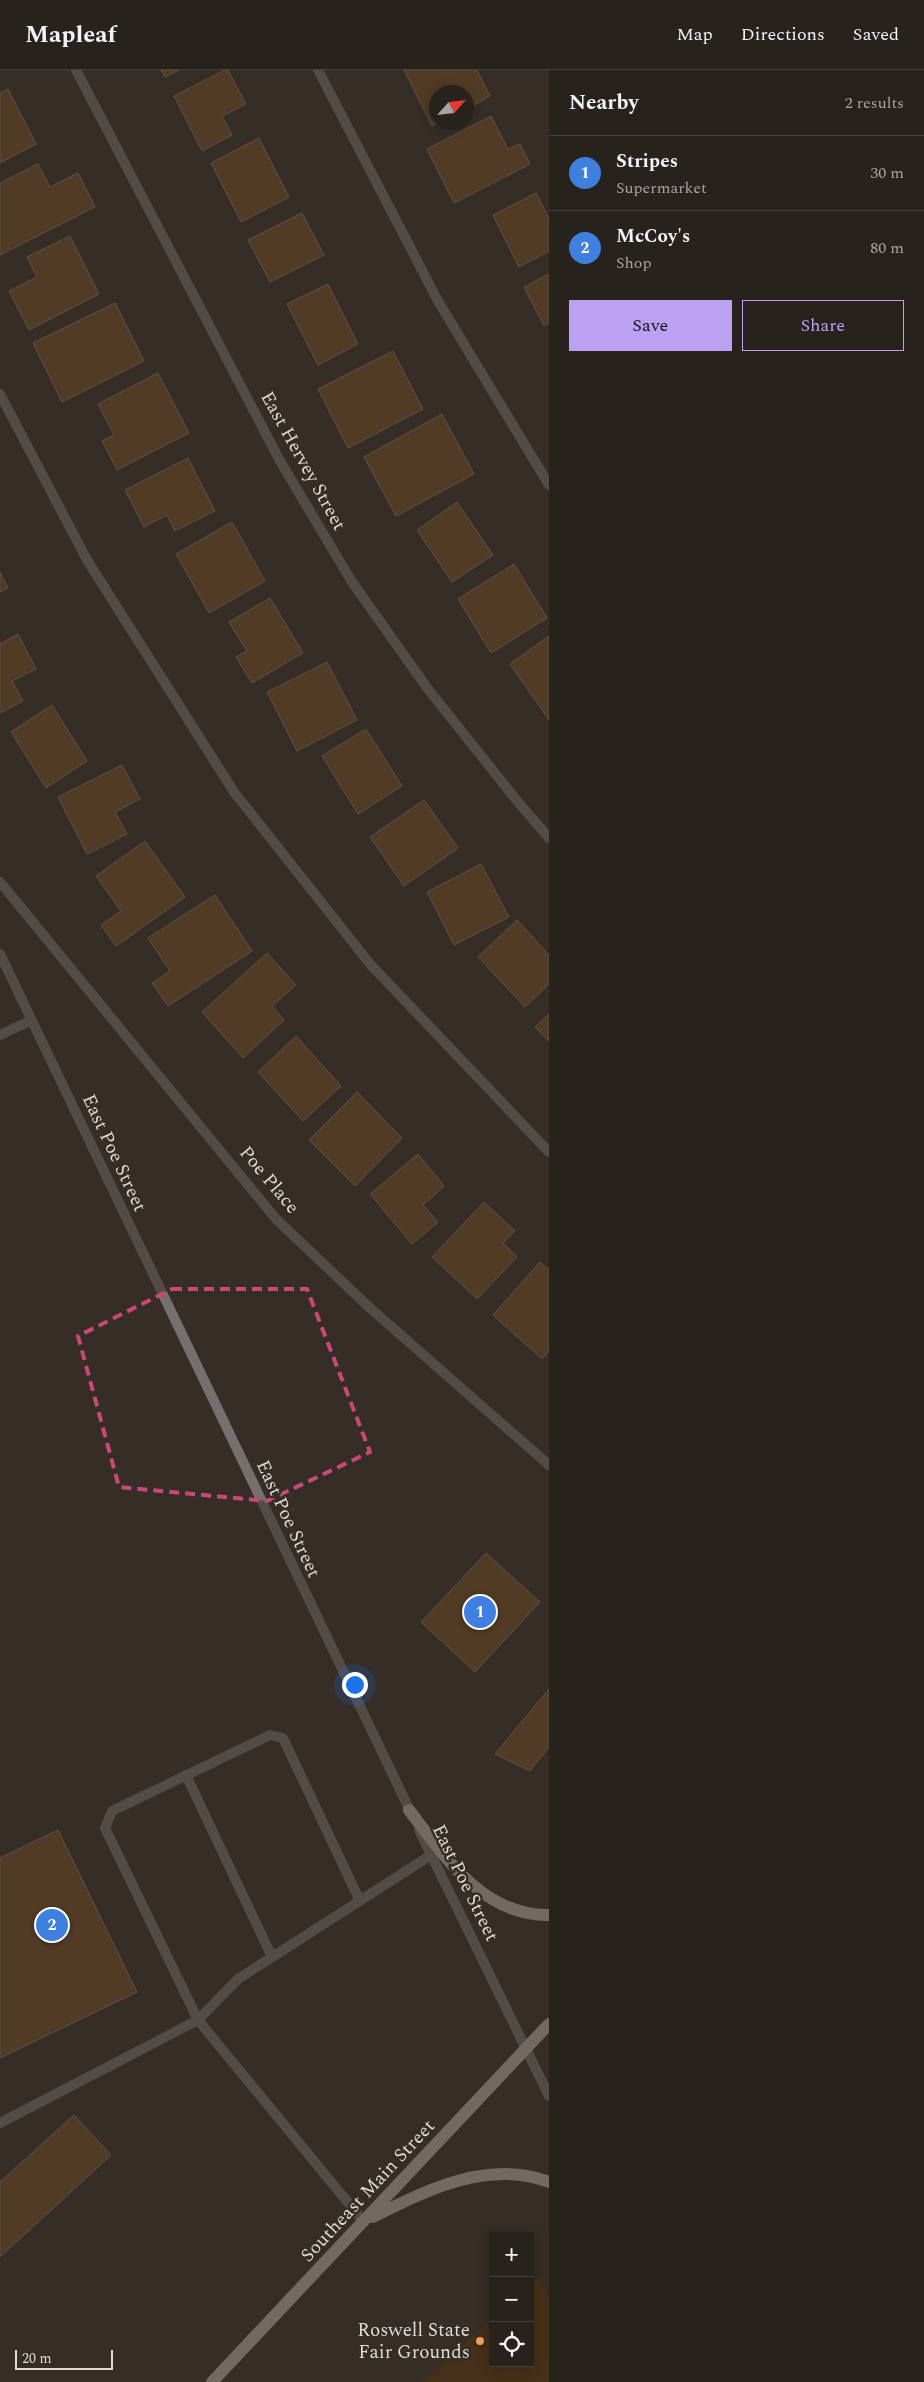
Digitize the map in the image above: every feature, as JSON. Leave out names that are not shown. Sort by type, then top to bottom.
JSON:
[{"type":"main road","points":[[409,1810],[450,1864],[471,1884],[512,1910],[537,1915],[549,1915]]},
{"type":"main road","name":"Southeast Main Street","points":[[212,2382],[549,2024]]},
{"type":"main road","points":[[364,2222],[427,2190],[487,2174],[515,2173],[549,2182]]},
{"type":"street","name":"East Hervey Street","points":[[76,70],[280,462],[352,582],[428,689],[549,838]]},
{"type":"street","points":[[318,70],[438,300],[549,485]]},
{"type":"street","points":[[0,394],[87,560],[234,792],[370,964],[549,1152]]},
{"type":"street","name":"Poe Place","points":[[0,882],[276,1219],[370,1308],[549,1466]]},
{"type":"street","name":"East Poe Street","points":[[0,954],[409,1810],[549,2096]]},
{"type":"street","points":[[0,1035],[32,1020]]},
{"type":"street","points":[[360,1901],[283,1738],[270,1736],[112,1811],[105,1828],[198,2020],[364,2222]]},
{"type":"street","points":[[186,1776],[272,1958]]},
{"type":"street","points":[[0,2122],[198,2020],[238,1979],[431,1855]]},
{"type":"highlighted area","points":[[172,1289],[307,1289],[370,1452],[267,1501],[119,1487],[78,1336]]},
{"type":"shaded area","name":"Roswell State Fair Grounds","points":[[538,2277],[549,2299],[549,2382],[422,2382],[489,2322],[489,2367],[534,2367],[534,2280]]},
{"type":"building","points":[[161,70],[179,70],[165,77]]},
{"type":"building","points":[[228,70],[246,104],[222,116],[232,135],[202,151],[174,96]]},
{"type":"building","points":[[404,70],[477,70],[490,96],[474,105],[474,85],[429,85],[429,120]]},
{"type":"building","points":[[8,89],[36,144],[0,163],[0,93]]},
{"type":"building","points":[[491,116],[508,149],[520,144],[530,164],[454,203],[427,149],[464,130],[474,130],[474,125]]},
{"type":"building","points":[[259,138],[289,197],[241,222],[211,163]]},
{"type":"building","points":[[38,164],[50,187],[78,173],[95,207],[0,255],[0,183]]},
{"type":"building","points":[[536,193],[549,218],[549,251],[519,267],[493,215]]},
{"type":"building","points":[[302,213],[324,255],[270,282],[248,240]]},
{"type":"building","points":[[70,236],[99,294],[29,330],[9,291],[37,277],[27,257]]},
{"type":"building","points":[[549,274],[549,323],[544,326],[524,287]]},
{"type":"building","points":[[328,284],[358,344],[318,365],[287,304]]},
{"type":"building","points":[[115,303],[144,361],[62,402],[33,343]]},
{"type":"building","points":[[393,351],[423,409],[348,448],[318,389]]},
{"type":"building","points":[[158,373],[189,433],[117,470],[102,441],[114,435],[98,404]]},
{"type":"building","points":[[442,414],[474,474],[396,516],[364,457]]},
{"type":"building","points":[[188,458],[215,511],[175,531],[167,515],[144,527],[125,490]]},
{"type":"building","points":[[457,502],[493,555],[452,582],[417,530]]},
{"type":"building","points":[[232,522],[265,581],[209,613],[176,554]]},
{"type":"building","points":[[514,564],[547,618],[491,653],[458,599]]},
{"type":"building","points":[[0,572],[8,588],[0,592]]},
{"type":"building","points":[[270,598],[303,653],[252,683],[236,657],[247,651],[229,622]]},
{"type":"building","points":[[18,634],[36,669],[12,681],[23,701],[0,713],[0,644]]},
{"type":"building","points":[[549,636],[549,720],[510,664]]},
{"type":"building","points":[[327,662],[357,720],[297,751],[267,692]]},
{"type":"building","points":[[52,705],[87,761],[46,788],[11,732]]},
{"type":"building","points":[[366,729],[402,786],[358,814],[322,756]]},
{"type":"building","points":[[122,765],[140,799],[115,812],[127,834],[87,854],[58,797]]},
{"type":"building","points":[[424,800],[458,848],[404,886],[370,837]]},
{"type":"building","points":[[145,841],[185,897],[116,946],[101,925],[121,911],[96,876]]},
{"type":"building","points":[[481,864],[509,917],[454,945],[427,892]]},
{"type":"building","points":[[215,895],[252,951],[168,1006],[152,983],[170,971],[148,938]]},
{"type":"building","points":[[517,920],[549,955],[549,984],[525,1007],[478,957]]},
{"type":"building","points":[[267,953],[296,985],[272,1006],[284,1020],[243,1058],[202,1012]]},
{"type":"building","points":[[549,1014],[549,1041],[535,1027]]},
{"type":"building","points":[[296,1036],[341,1086],[303,1121],[258,1072]]},
{"type":"building","points":[[357,1092],[402,1138],[355,1186],[309,1140]]},
{"type":"building","points":[[418,1154],[444,1186],[423,1205],[438,1222],[412,1244],[370,1194]]},
{"type":"building","points":[[484,1202],[515,1231],[503,1243],[517,1257],[477,1299],[432,1257]]},
{"type":"building","points":[[540,1262],[549,1270],[549,1351],[542,1359],[493,1315]]},
{"type":"building","points":[[486,1553],[540,1602],[475,1672],[421,1622]]},
{"type":"building","points":[[549,1689],[549,1747],[530,1771],[495,1754]]},
{"type":"building","points":[[58,1830],[137,1992],[0,2058],[0,1858]]},
{"type":"building","points":[[74,2115],[111,2155],[0,2257],[0,2182]]},
{"type":"place","name":"Stripes","points":[[480,1612]]},
{"type":"place","name":"McCoy's","points":[[52,1925]]},
{"type":"place","name":"Roswell State Fair Grounds","points":[[480,2341]]}]
